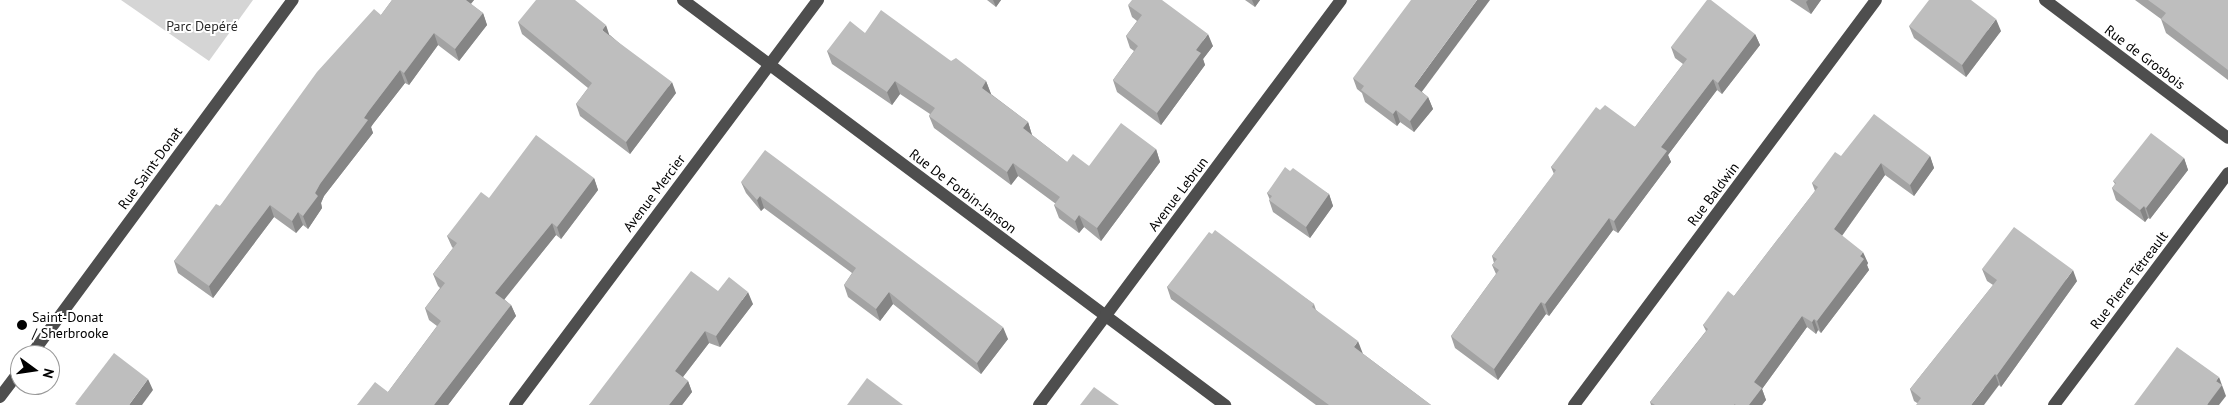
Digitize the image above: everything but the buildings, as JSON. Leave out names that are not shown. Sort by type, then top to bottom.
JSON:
[{"type":"street","name":"Rue Saint-Donat","points":[[38,345],[293,0]]},
{"type":"street","name":"Rue De Forbin-Janson","points":[[683,0],[1224,405]]},
{"type":"street","name":"Avenue Mercier","points":[[515,405],[818,0]]},
{"type":"street","name":"Avenue Lebrun","points":[[1040,405],[1341,0]]},
{"type":"street","name":"Rue Baldwin","points":[[1574,405],[1876,0]]},
{"type":"street","name":"Rue de Grosbois","points":[[2045,0],[2228,138]]},
{"type":"street","name":"Rue Pierre Tétreault","points":[[2054,405],[2228,173]]},
{"type":"street","points":[[0,397],[10,384]]},
{"type":"green space","name":"Parc Depéré","points":[[121,0],[253,0],[209,61]]},
{"type":"place","name":"Saint-Donat / Sherbrooke","points":[[22,325]]}]
